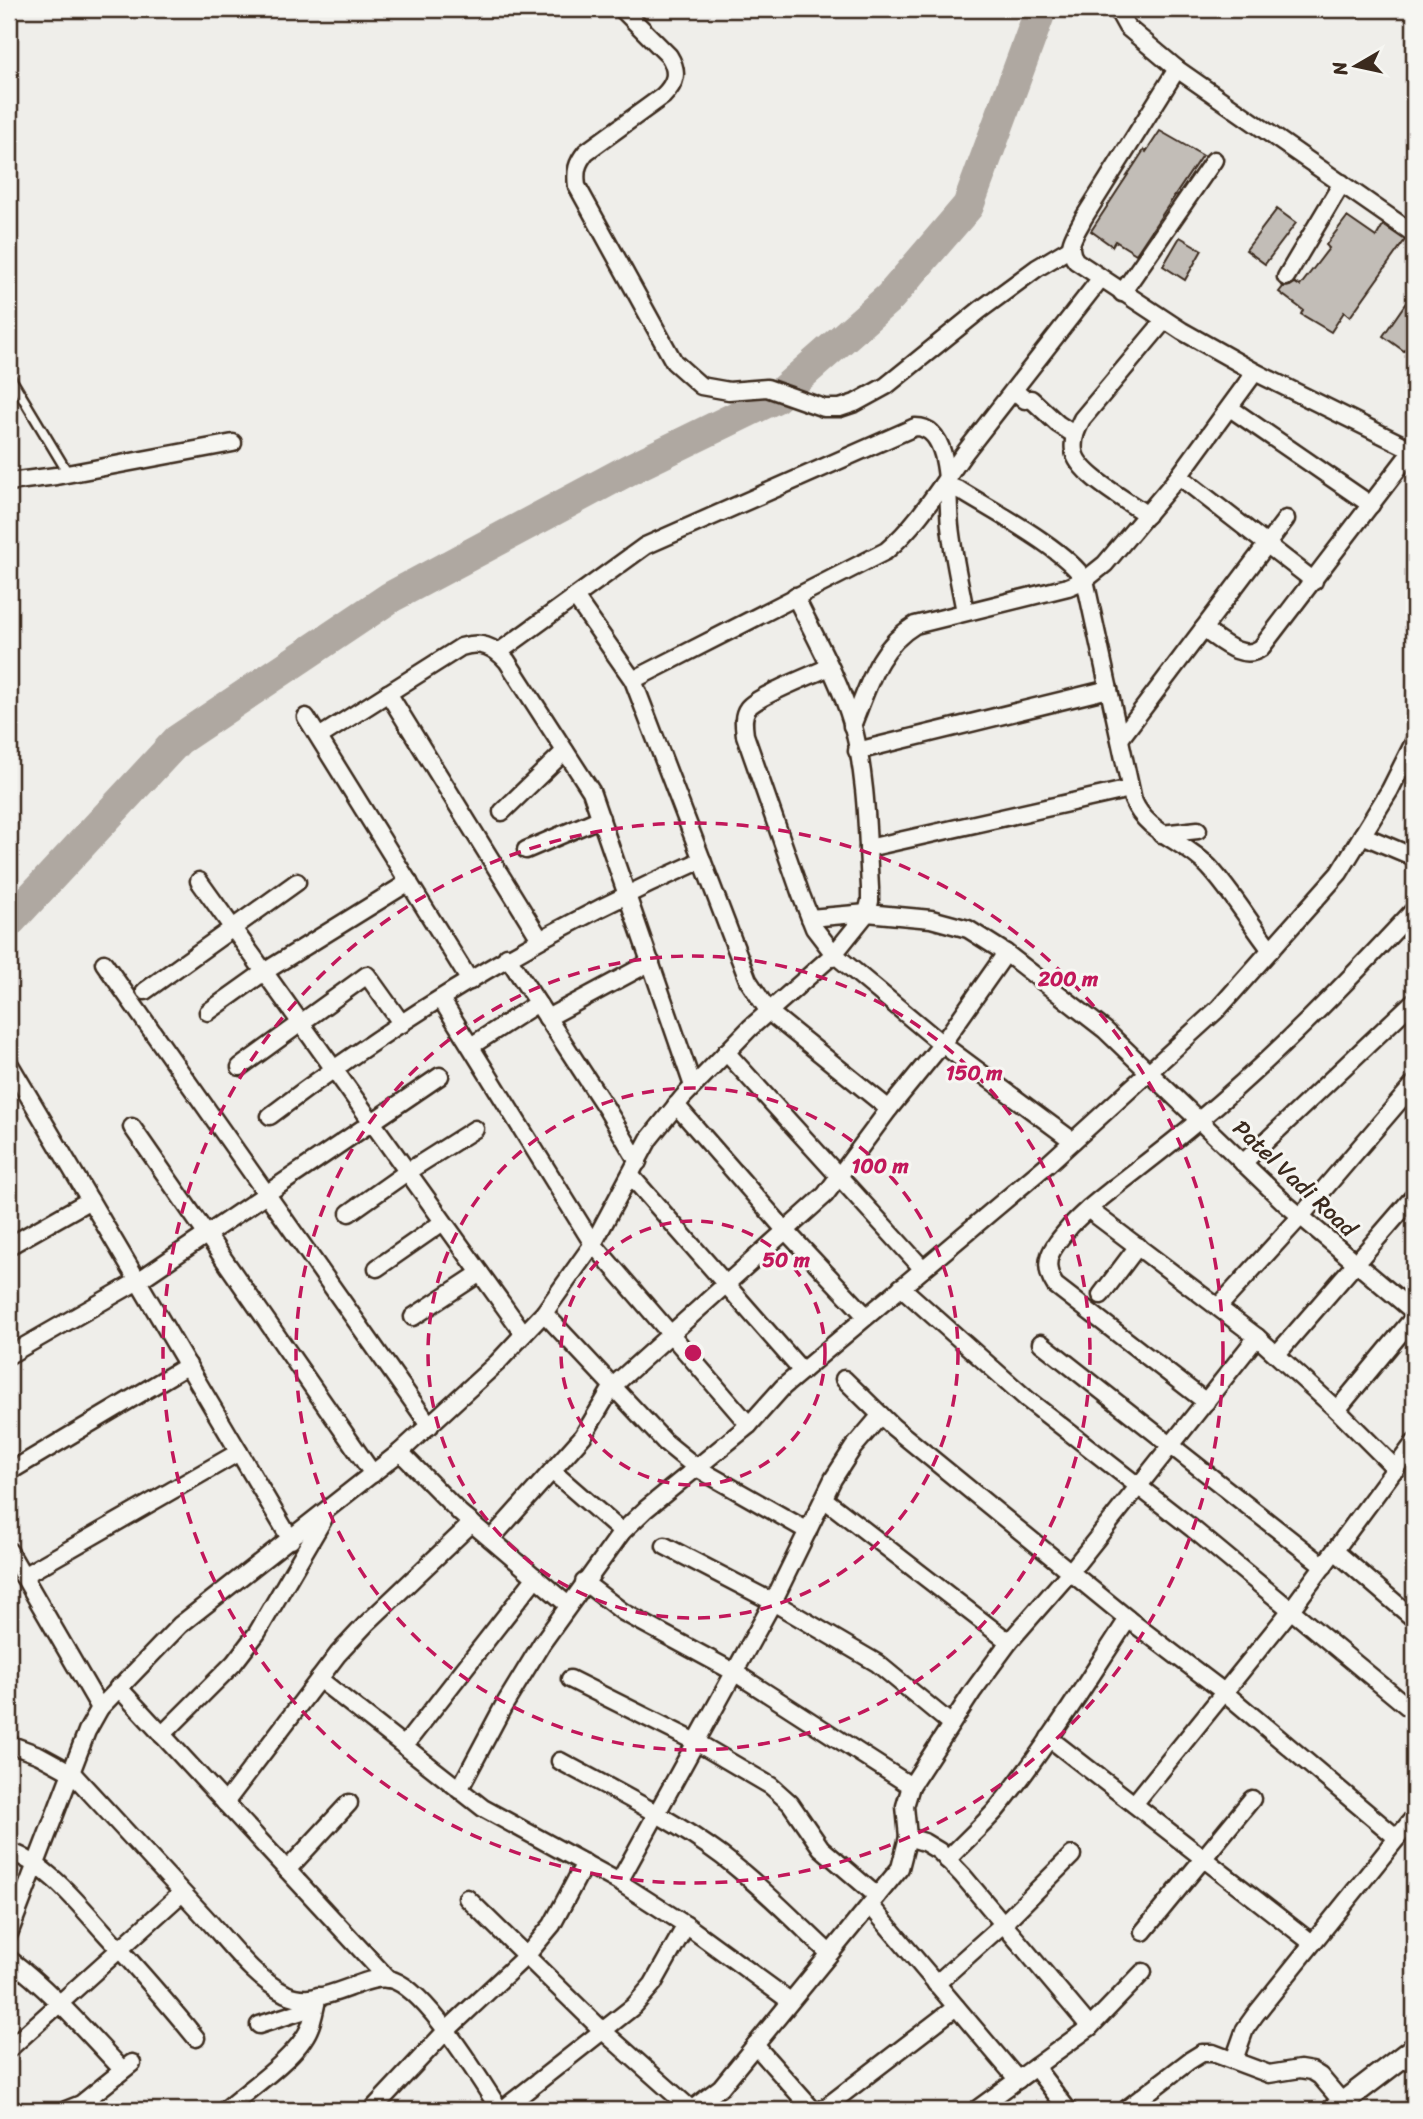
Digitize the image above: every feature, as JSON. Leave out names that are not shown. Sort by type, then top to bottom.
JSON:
[{"type":"street","points":[[622,9],[669,56],[676,75],[670,89],[663,96],[586,152],[578,162],[575,173],[577,186],[674,362],[701,386],[709,389],[729,391],[757,387],[824,408],[840,408],[855,403],[886,386],[980,310],[1037,268],[1069,250],[1083,219],[1177,69]]},
{"type":"street","points":[[1117,9],[1126,27],[1177,69],[1414,234]]},
{"type":"street","points":[[1122,293],[1214,160]]},
{"type":"street","points":[[1286,277],[1342,183]]},
{"type":"street","points":[[1069,250],[1076,261],[1164,321],[1255,372],[1413,449],[1269,640],[1254,653],[1243,653],[1203,629]]},
{"type":"street","points":[[633,680],[886,551],[948,481],[1101,278]]},
{"type":"street","points":[[1147,515],[1086,471],[1076,460],[1075,435],[1082,419],[1164,321]]},
{"type":"street","points":[[852,726],[888,646],[900,634],[915,625],[1068,587],[1085,580],[1105,565],[1180,476],[1255,372]]},
{"type":"street","points":[[1014,390],[1025,400],[1031,399],[1075,435]]},
{"type":"street","points":[[1230,408],[1371,505]]},
{"type":"street","points":[[499,652],[645,546],[908,428],[923,426],[930,430],[936,439],[948,481],[950,527],[965,612]]},
{"type":"street","points":[[9,482],[233,443]]},
{"type":"street","points":[[1180,476],[1314,581]]},
{"type":"street","points":[[948,481],[1064,556],[1079,570],[1085,580],[1130,789],[1139,813],[1161,834],[1189,850],[1209,867],[1271,950]]},
{"type":"street","points":[[1119,739],[1286,519]]},
{"type":"street","points":[[9,1934],[87,1731],[100,1708],[180,1625],[400,1452],[497,1363],[544,1313],[593,1244],[649,1139],[676,1105],[726,1052],[834,954],[867,913],[870,901],[864,795],[852,726],[841,691],[795,596]]},
{"type":"street","points":[[575,597],[633,680],[748,980],[768,1012],[889,1109]]},
{"type":"street","points":[[319,737],[461,646],[481,643],[499,652],[591,791],[693,1086]]},
{"type":"street","points":[[829,667],[753,703],[744,715],[743,724],[814,928],[834,954],[942,1044],[1073,1142]]},
{"type":"street","points":[[857,751],[1109,689]]},
{"type":"street","points":[[388,693],[540,940]]},
{"type":"street","points":[[306,718],[470,981]]},
{"type":"street","points":[[459,1790],[503,1707],[542,1643],[622,1532],[646,1509],[711,1476],[769,1400],[866,1316],[912,1297],[923,1269],[1073,1142],[1158,1081],[1339,873],[1390,790],[1414,742]]},
{"type":"street","points":[[502,812],[565,751]]},
{"type":"street","points":[[868,848],[1130,789]]},
{"type":"street","points":[[526,850],[601,818]]},
{"type":"street","points":[[1161,834],[1198,830]]},
{"type":"street","points":[[1362,835],[1414,858]]},
{"type":"street","points":[[271,1116],[332,1069],[507,957],[628,892],[702,860]]},
{"type":"street","points":[[199,881],[524,1334]]},
{"type":"street","points":[[145,991],[297,882]]},
{"type":"street","points":[[208,1012],[264,972],[409,882]]},
{"type":"street","points":[[1206,1402],[1055,1285],[1047,1265],[1052,1250],[1088,1209],[1199,1121],[1336,994],[1414,910]]},
{"type":"street","name":"Patel Vadi Road","points":[[810,918],[867,913],[931,919],[968,929],[1006,953],[1105,1030],[1301,1216],[1414,1314]]},
{"type":"street","points":[[491,1539],[583,1436],[613,1386],[825,1195],[840,1178],[889,1109],[942,1044],[1006,953]]},
{"type":"street","points":[[507,957],[543,1012],[634,1169],[726,1284],[802,1371]]},
{"type":"street","points":[[543,1012],[651,962]]},
{"type":"street","points":[[104,963],[430,1426]]},
{"type":"street","points":[[240,1067],[367,975],[402,1024]]},
{"type":"street","points":[[441,999],[593,1244],[749,1425]]},
{"type":"street","points":[[1244,1163],[1414,1001]]},
{"type":"street","points":[[471,1046],[533,1006],[543,1012]]},
{"type":"street","points":[[726,1052],[923,1269]]},
{"type":"street","points":[[9,1063],[291,1540]]},
{"type":"street","points":[[9,1355],[138,1281],[440,1076]]},
{"type":"street","points":[[1219,1306],[1301,1216],[1414,1084]]},
{"type":"street","points":[[676,1105],[785,1230],[866,1316]]},
{"type":"street","points":[[132,1127],[373,1474]]},
{"type":"street","points":[[349,1213],[475,1129]]},
{"type":"street","points":[[1277,1354],[1414,1196]]},
{"type":"street","points":[[9,1246],[90,1200]]},
{"type":"street","points":[[1088,1209],[1219,1306],[1404,1465]]},
{"type":"street","points":[[377,1268],[443,1222]]},
{"type":"street","points":[[1101,1295],[1138,1246]]},
{"type":"street","points":[[413,1317],[480,1273]]},
{"type":"street","points":[[912,1297],[1028,1400],[1139,1487],[1414,1713]]},
{"type":"street","points":[[544,1313],[650,1427],[711,1476],[808,1531]]},
{"type":"street","points":[[1337,1410],[1414,1314]]},
{"type":"street","points":[[467,1898],[603,2031],[691,2110],[721,2087],[900,1868],[908,1837],[905,1806],[911,1786],[951,1724],[1009,1642],[1071,1571],[1257,1337]]},
{"type":"street","points":[[1041,1343],[1324,1566]]},
{"type":"street","points":[[10,1469],[188,1366]]},
{"type":"street","points":[[844,1379],[893,1427],[1128,1619],[1224,1692],[1397,1838]]},
{"type":"street","points":[[619,1882],[773,1602],[833,1479],[853,1448],[881,1415]]},
{"type":"street","points":[[1133,1804],[1290,1611],[1404,1465],[1414,1443]]},
{"type":"street","points":[[23,1576],[239,1452]]},
{"type":"street","points":[[400,1452],[438,1493],[568,1605]]},
{"type":"street","points":[[552,1471],[622,1532]]},
{"type":"street","points":[[824,1499],[1009,1642]]},
{"type":"street","points":[[162,1735],[234,1663],[257,1633],[328,1511]]},
{"type":"street","points":[[225,1803],[338,1654],[472,1523]]},
{"type":"street","points":[[665,1546],[773,1602],[877,1663],[951,1724]]},
{"type":"street","points":[[9,1551],[100,1708]]},
{"type":"street","points":[[1335,1551],[1414,1619]]},
{"type":"street","points":[[404,1746],[536,1577]]},
{"type":"street","points":[[584,1582],[623,1612],[734,1672],[911,1786]]},
{"type":"street","points":[[947,1860],[994,1812],[1049,1738],[1128,1619]]},
{"type":"street","points":[[319,1679],[483,1808],[619,1882],[685,1925],[790,2001]]},
{"type":"street","points":[[569,1679],[696,1742],[771,1786],[790,1803],[821,1848],[873,1900],[936,1984],[1018,2080]]},
{"type":"street","points":[[118,1688],[388,1979]]},
{"type":"street","points":[[1049,1738],[1312,1942]]},
{"type":"street","points":[[9,1744],[39,1755],[72,1773],[251,1966],[286,1994],[317,2002]]},
{"type":"street","points":[[560,1761],[657,1814],[698,1840],[741,1872],[829,1953]]},
{"type":"street","points":[[1143,1932],[1252,1799]]},
{"type":"street","points":[[286,1870],[349,1803]]},
{"type":"street","points":[[1234,2060],[1250,2022],[1414,1817]]},
{"type":"street","points":[[908,1837],[924,1842],[947,1860],[1090,2026]]},
{"type":"street","points":[[946,1839],[963,1843]]},
{"type":"street","points":[[9,1851],[37,1864],[72,1898],[120,1949],[196,2038]]},
{"type":"street","points":[[936,1984],[1003,1924],[1072,1855]]},
{"type":"street","points":[[372,2110],[446,2031],[527,1955],[552,1925],[585,1863]]},
{"type":"street","points":[[9,2049],[183,1893]]},
{"type":"street","points":[[259,2025],[370,1979],[388,1979],[402,1983],[417,1995],[446,2031],[501,2110],[634,2006],[653,1984],[685,1925]]},
{"type":"street","points":[[9,1959],[29,1974],[125,2064],[81,2104],[66,2110]]},
{"type":"street","points":[[976,2110],[1090,2026],[1143,1972]]},
{"type":"street","points":[[225,2110],[286,2059],[302,2041],[310,2028],[317,2002]]},
{"type":"street","points":[[822,2110],[956,2007]]},
{"type":"street","points":[[755,2045],[813,2110]]},
{"type":"street","points":[[1125,2110],[1202,2053],[1213,2053],[1269,2074],[1312,2071],[1320,2076],[1338,2107],[1414,2048]]},
{"type":"street","points":[[1035,2067],[1069,2110]]},
{"type":"lane","points":[[9,375],[68,473]]},
{"type":"building","points":[[1160,131],[1202,155],[1136,254],[1115,241],[1112,246],[1091,231],[1144,150],[1146,152]]},
{"type":"building","points":[[1277,209],[1296,223],[1265,264],[1246,250]]},
{"type":"building","points":[[1347,217],[1376,237],[1383,225],[1405,240],[1350,317],[1344,312],[1331,332],[1301,314],[1303,310],[1279,292],[1283,287],[1295,283],[1300,286],[1329,248],[1326,245]]},
{"type":"building","points":[[1180,237],[1202,250],[1185,280],[1163,266]]},
{"type":"building","points":[[1414,291],[1414,336],[1404,351],[1383,336]]},
{"type":"waterway","points":[[9,922],[178,740],[391,597],[632,468],[775,398],[890,297],[968,206],[1041,9]]}]
